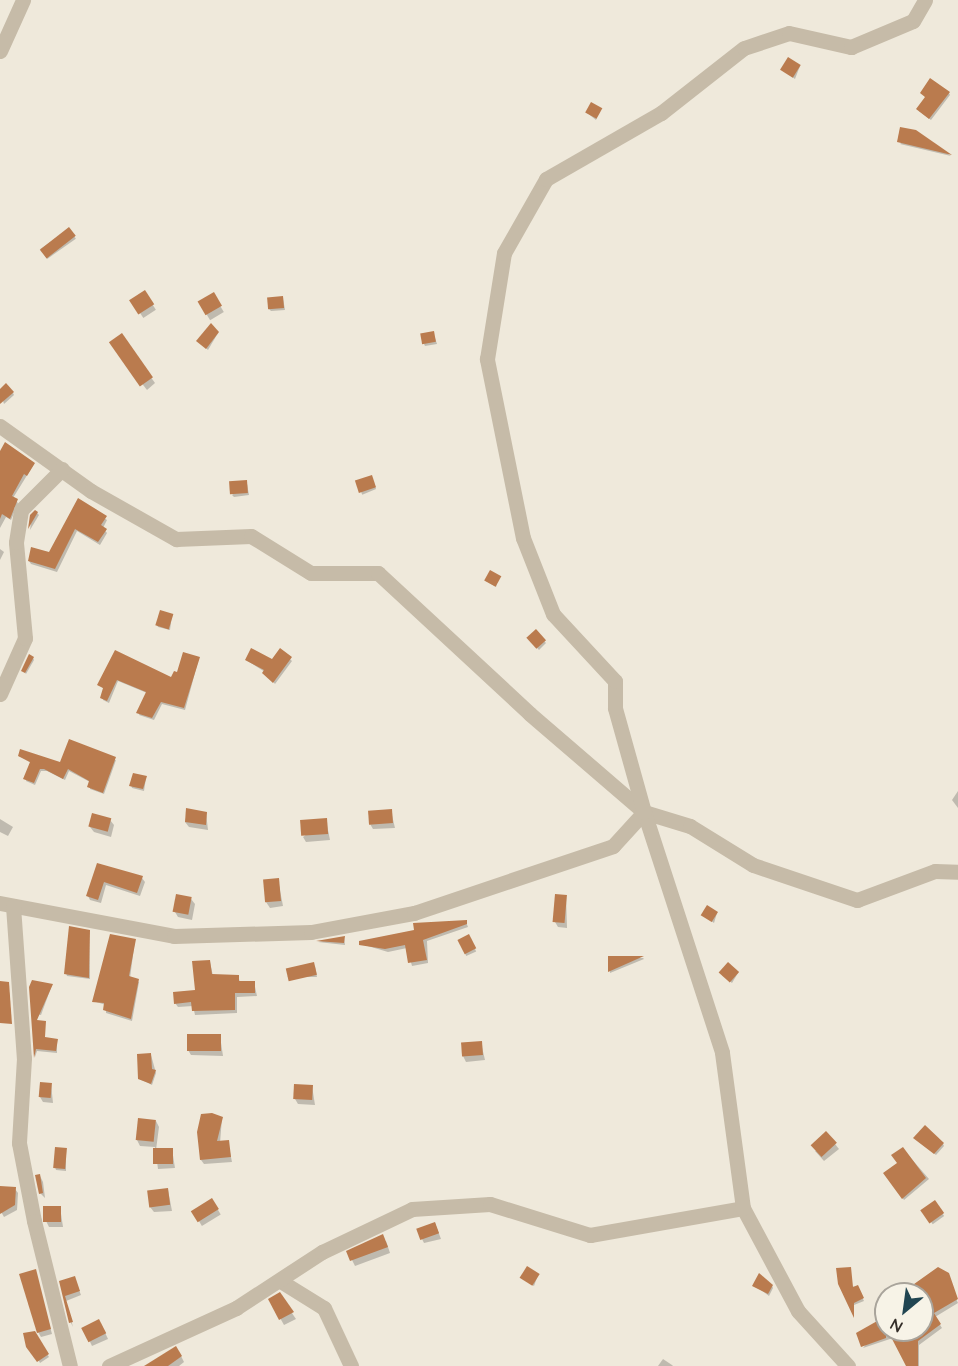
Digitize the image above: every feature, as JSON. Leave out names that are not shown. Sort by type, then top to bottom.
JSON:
[{"type":"street","points":[[0,51],[23,0]]},
{"type":"street","points":[[848,1366],[798,1311],[743,1208],[722,1052],[644,812],[615,708],[615,681],[553,614],[523,538],[487,359],[504,253],[546,179],[661,113],[744,48],[789,33],[851,47],[913,21],[925,0]]},
{"type":"street","points":[[0,426],[62,470],[176,539],[251,536],[311,573],[378,573],[530,714],[644,812],[690,826],[753,865],[857,900],[935,871],[958,872]]},
{"type":"street","points":[[0,694],[25,638],[16,542],[21,510],[62,470]]},
{"type":"street","points":[[70,1366],[34,1221],[19,1143],[24,1058],[6,904],[174,936],[311,932],[414,913],[613,846],[644,812]]},
{"type":"street","points":[[108,1366],[236,1308],[282,1282],[322,1252],[412,1209],[490,1204],[590,1235],[743,1208]]},
{"type":"street","points":[[282,1282],[324,1308],[351,1366]]},
{"type":"building","points":[[788,57],[801,65],[793,78],[780,70]]},
{"type":"building","points":[[930,78],[950,92],[929,119],[916,109],[925,97],[920,93]]},
{"type":"building","points":[[591,102],[602,108],[597,119],[585,112]]},
{"type":"building","points":[[900,127],[916,130],[952,155],[897,142]]},
{"type":"building","points":[[69,227],[76,236],[47,258],[40,250]]},
{"type":"building","points":[[145,290],[154,304],[138,315],[129,300]]},
{"type":"building","points":[[214,292],[222,306],[206,315],[198,302]]},
{"type":"building","points":[[283,296],[284,308],[268,309],[267,297]]},
{"type":"building","points":[[211,323],[219,332],[206,349],[196,341]]},
{"type":"building","points":[[434,331],[436,342],[422,344],[420,333]]},
{"type":"building","points":[[122,333],[153,377],[140,386],[109,342]]},
{"type":"building","points":[[6,383],[14,392],[0,404],[0,389]]},
{"type":"building","points":[[5,442],[35,463],[27,476],[24,474],[12,496],[18,499],[10,519],[2,514],[0,519],[0,451]]},
{"type":"building","points":[[372,475],[376,487],[359,493],[355,481]]},
{"type":"building","points":[[247,480],[248,493],[230,494],[229,481]]},
{"type":"building","points":[[78,498],[107,516],[101,525],[107,529],[98,542],[75,529],[55,569],[28,561],[31,547],[49,552]]},
{"type":"building","points":[[35,510],[38,512],[28,529],[30,515]]},
{"type":"building","points":[[490,570],[501,576],[496,587],[484,580]]},
{"type":"building","points":[[160,610],[173,614],[169,629],[155,625]]},
{"type":"building","points":[[536,629],[546,640],[536,649],[526,638]]},
{"type":"building","points":[[251,648],[272,659],[280,648],[292,657],[273,683],[262,673],[264,670],[245,660]]},
{"type":"building","points":[[115,650],[171,677],[174,671],[177,672],[183,652],[200,657],[184,708],[161,702],[152,718],[136,713],[146,692],[117,680],[107,701],[100,698],[103,688],[97,685]]},
{"type":"building","points":[[29,654],[34,657],[25,673],[21,671]]},
{"type":"building","points":[[69,739],[116,757],[103,793],[87,787],[89,781],[68,769],[63,779],[40,769],[34,783],[23,779],[30,762],[18,756],[20,749],[60,762]]},
{"type":"building","points":[[133,773],[147,776],[143,789],[129,786]]},
{"type":"building","points":[[186,808],[207,812],[206,825],[185,822]]},
{"type":"building","points":[[392,809],[393,823],[369,825],[368,811]]},
{"type":"building","points":[[92,813],[111,818],[108,832],[88,827]]},
{"type":"building","points":[[327,818],[328,834],[301,836],[300,820]]},
{"type":"building","points":[[97,863],[143,876],[137,893],[104,882],[98,900],[86,896]]},
{"type":"building","points":[[279,878],[281,901],[265,902],[263,879]]},
{"type":"building","points":[[176,894],[192,897],[188,915],[173,912]]},
{"type":"building","points":[[555,894],[567,895],[565,923],[553,922]]},
{"type":"building","points":[[707,905],[718,912],[712,922],[701,915]]},
{"type":"building","points":[[467,920],[467,924],[423,940],[427,960],[408,963],[405,945],[385,949],[359,945],[359,941],[414,930],[413,923]]},
{"type":"building","points":[[69,926],[90,930],[89,978],[64,974]]},
{"type":"building","points":[[110,934],[136,939],[129,976],[139,979],[131,1019],[103,1010],[104,1003],[92,1002]]},
{"type":"building","points":[[469,934],[476,948],[465,954],[457,940]]},
{"type":"building","points":[[345,936],[344,943],[316,941]]},
{"type":"building","points":[[608,956],[644,956],[608,972]]},
{"type":"building","points":[[210,960],[212,974],[239,975],[239,981],[255,981],[255,993],[235,993],[235,1010],[192,1011],[191,1002],[174,1004],[173,992],[195,990],[192,961]]},
{"type":"building","points":[[314,962],[317,975],[289,981],[286,969]]},
{"type":"building","points":[[728,962],[739,972],[730,982],[719,972]]},
{"type":"building","points":[[32,980],[53,984],[37,1020],[46,1021],[45,1037],[58,1039],[56,1051],[36,1049],[34,1058],[29,987]]},
{"type":"building","points":[[0,981],[9,982],[12,1024],[0,1023]]},
{"type":"building","points":[[187,1034],[221,1034],[221,1051],[187,1051]]},
{"type":"building","points":[[482,1041],[483,1055],[462,1056],[461,1042]]},
{"type":"building","points":[[151,1053],[152,1069],[156,1070],[151,1084],[138,1079],[137,1054]]},
{"type":"building","points":[[40,1082],[52,1083],[51,1098],[39,1097]]},
{"type":"building","points":[[294,1084],[313,1085],[312,1100],[293,1099]]},
{"type":"building","points":[[212,1113],[223,1117],[217,1141],[229,1140],[231,1157],[200,1160],[197,1132],[201,1114]]},
{"type":"building","points":[[138,1118],[156,1120],[154,1142],[136,1140]]},
{"type":"building","points":[[925,1125],[944,1143],[934,1154],[913,1138]]},
{"type":"building","points":[[826,1131],[837,1143],[822,1157],[811,1145]]},
{"type":"building","points":[[55,1147],[67,1148],[65,1169],[53,1168]]},
{"type":"building","points":[[903,1147],[926,1178],[902,1199],[883,1173],[897,1163],[891,1155]]},
{"type":"building","points":[[153,1148],[173,1148],[173,1164],[153,1164]]},
{"type":"building","points":[[40,1174],[43,1193],[39,1194],[35,1175]]},
{"type":"building","points":[[0,1186],[16,1187],[15,1205],[0,1214]]},
{"type":"building","points":[[168,1188],[170,1205],[149,1207],[147,1191]]},
{"type":"building","points":[[212,1198],[219,1209],[198,1222],[191,1211]]},
{"type":"building","points":[[935,1200],[944,1213],[929,1223],[920,1210]]},
{"type":"building","points":[[43,1206],[61,1206],[61,1222],[43,1222]]},
{"type":"building","points":[[435,1222],[439,1233],[420,1240],[416,1229]]},
{"type":"building","points":[[383,1234],[388,1247],[350,1261],[346,1251]]},
{"type":"building","points":[[527,1266],[540,1274],[532,1286],[520,1278]]},
{"type":"building","points":[[851,1267],[853,1287],[858,1285],[864,1298],[854,1303],[854,1318],[838,1284],[836,1268]]},
{"type":"building","points":[[938,1267],[949,1273],[958,1299],[934,1313],[934,1282],[917,1282]]},
{"type":"building","points":[[36,1269],[51,1329],[37,1333],[19,1274]]},
{"type":"building","points":[[759,1273],[773,1285],[768,1294],[752,1286]]},
{"type":"building","points":[[75,1276],[80,1291],[65,1296],[73,1322],[69,1323],[59,1281]]},
{"type":"building","points":[[280,1292],[294,1312],[279,1320],[268,1299]]},
{"type":"building","points":[[934,1313],[941,1324],[934,1329]]},
{"type":"building","points":[[99,1319],[106,1333],[88,1342],[81,1328]]},
{"type":"building","points":[[874,1323],[875,1342],[861,1347],[856,1333]]},
{"type":"building","points":[[35,1331],[49,1354],[37,1362],[26,1347],[23,1333]]},
{"type":"building","points":[[894,1342],[918,1342],[918,1366],[906,1366]]},
{"type":"building","points":[[176,1346],[182,1356],[168,1366],[144,1366]]}]
